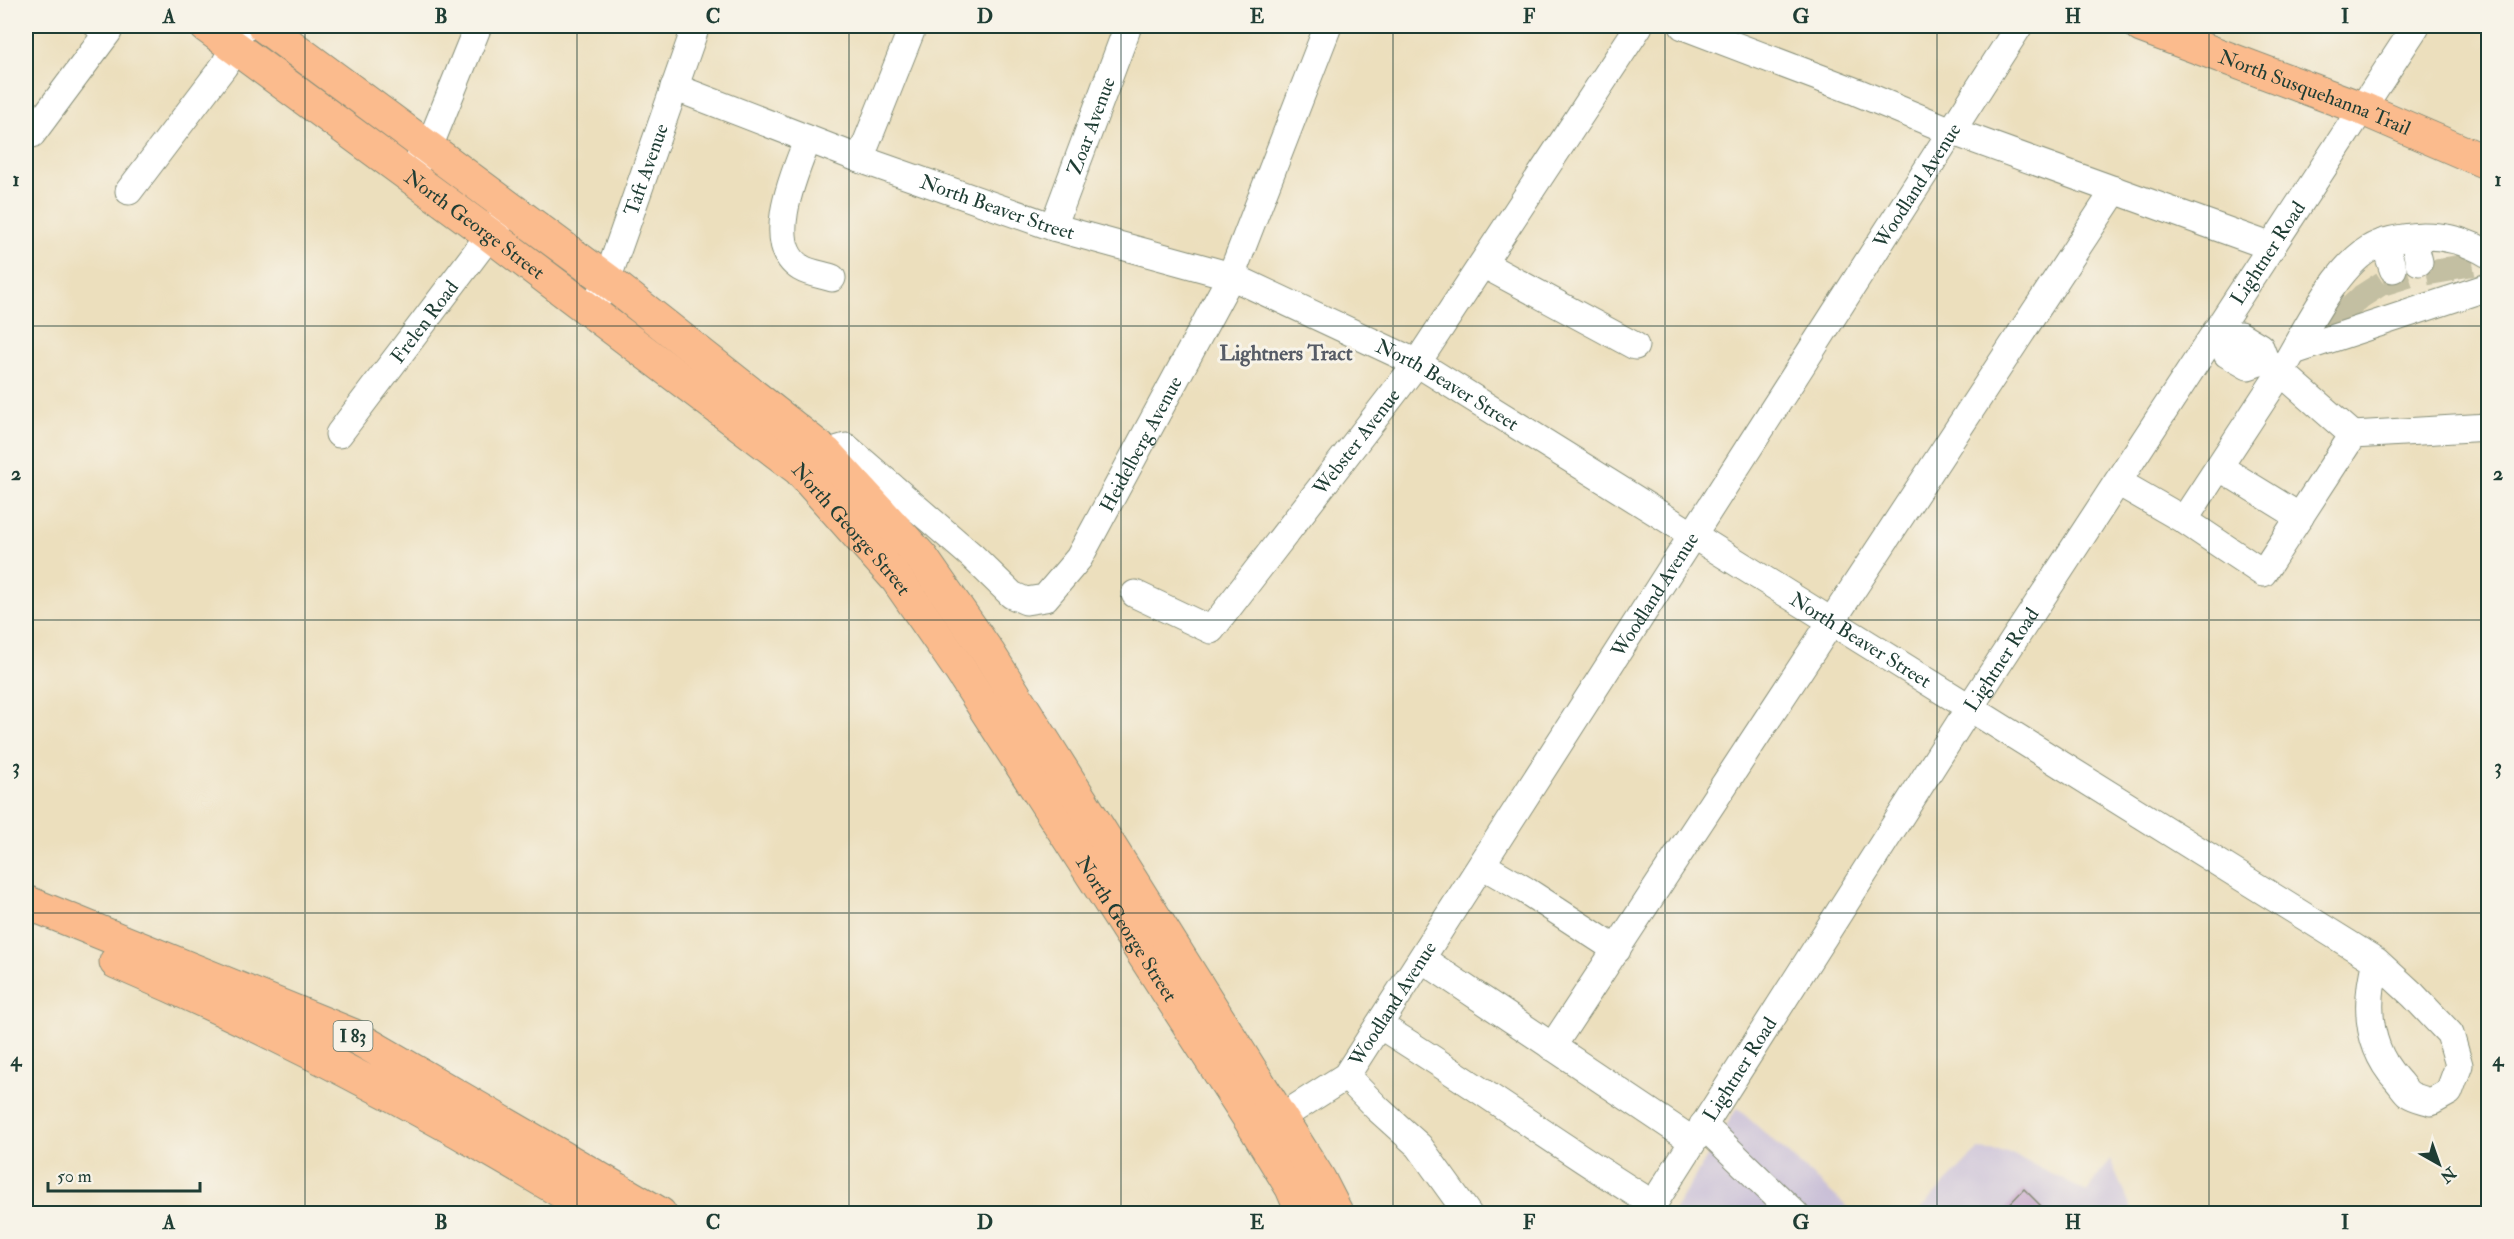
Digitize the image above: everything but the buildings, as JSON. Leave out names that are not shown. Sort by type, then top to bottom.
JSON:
[{"type":"main road","name":"North George Street","points":[[206,26],[239,36],[408,176],[490,235],[799,469],[897,579],[1268,1123],[1319,1179],[1337,1214]]},
{"type":"main road","name":"North George Street","points":[[264,26],[607,280],[826,453],[922,558],[989,654],[1268,1123],[1303,1214]]},
{"type":"main road","name":"North Susquehanna Trail","points":[[2141,26],[2363,109],[2488,163]]},
{"type":"main road","name":"I 83","points":[[26,902],[352,1035],[660,1214]]},
{"type":"main road","name":"I 83","points":[[26,926],[159,980],[352,1072],[511,1161],[598,1214]]},
{"type":"street","points":[[26,129],[32,134],[108,32],[98,26]]},
{"type":"street","points":[[408,176],[429,147],[478,26]]},
{"type":"street","name":"Taft Avenue","points":[[589,312],[607,280],[696,26]]},
{"type":"street","points":[[860,159],[913,26]]},
{"type":"street","name":"Zoar Avenue","points":[[1053,227],[1128,26]]},
{"type":"street","name":"Heidelberg Avenue","points":[[826,453],[846,447],[972,556],[1012,595],[1026,601],[1045,598],[1079,558],[1231,276],[1328,26]]},
{"type":"street","name":"Webster Avenue","points":[[1135,594],[1211,630],[1417,363],[1639,26]]},
{"type":"street","points":[[1683,26],[1857,92],[1951,131],[2272,247]]},
{"type":"street","name":"Woodland Avenue","points":[[1268,1123],[1346,1076],[2019,26]]},
{"type":"street","name":"Lightner Road","points":[[1650,1208],[1970,707],[2118,482],[2221,338],[2272,247],[2416,26]]},
{"type":"street","points":[[129,191],[224,66],[239,36]]},
{"type":"street","name":"North Beaver Street","points":[[674,87],[860,159],[1053,227],[1231,276],[1417,363],[2376,961],[2450,1034],[2460,1065],[2449,1092],[2432,1102],[2410,1094],[2392,1074],[2378,1053],[2368,1015],[2370,986],[2376,961]]},
{"type":"street","points":[[808,139],[786,199],[784,235],[788,256],[801,268],[832,278]]},
{"type":"street","points":[[1552,1047],[2115,190]]},
{"type":"street","name":"Frelen Road","points":[[339,434],[509,209]]},
{"type":"street","points":[[2384,243],[2401,287],[2368,250],[2384,243]]},
{"type":"street","points":[[2221,338],[2226,354],[2248,366],[2280,361],[2401,287],[2488,254]]},
{"type":"street","points":[[1483,264],[1635,346]]},
{"type":"street","points":[[2184,520],[2219,467],[2280,361],[2401,287]]},
{"type":"street","points":[[2280,361],[2354,435],[2488,427]]},
{"type":"street","points":[[2118,482],[2184,520],[2263,573],[2354,435]]},
{"type":"street","points":[[2219,467],[2300,517]]},
{"type":"street","points":[[1482,865],[1617,950]]},
{"type":"street","points":[[1422,959],[1552,1047],[1698,1133],[1793,1213]]},
{"type":"street","points":[[1379,1025],[1430,1056],[1650,1208]]},
{"type":"street","points":[[1346,1076],[1419,1146],[1468,1214]]},
{"type":"shaded area","points":[[1737,1108],[1854,1213],[1672,1214]]},
{"type":"shaded area","points":[[1978,1150],[2010,1153],[2087,1192],[2110,1159],[2133,1213],[1915,1214]]},
{"type":"tunnel","points":[[2458,255],[2462,278]]},
{"type":"tunnel","points":[[2438,259],[2442,283]]},
{"type":"tunnel","points":[[2393,269],[2400,291]]},
{"type":"tunnel","points":[[2365,280],[2378,300]]},
{"type":"tunnel","points":[[2346,295],[2362,312]]},
{"type":"tunnel","points":[[2331,313],[2349,325]]},
{"type":"district","name":"Lightners Tract","points":[[1286,353]]}]
